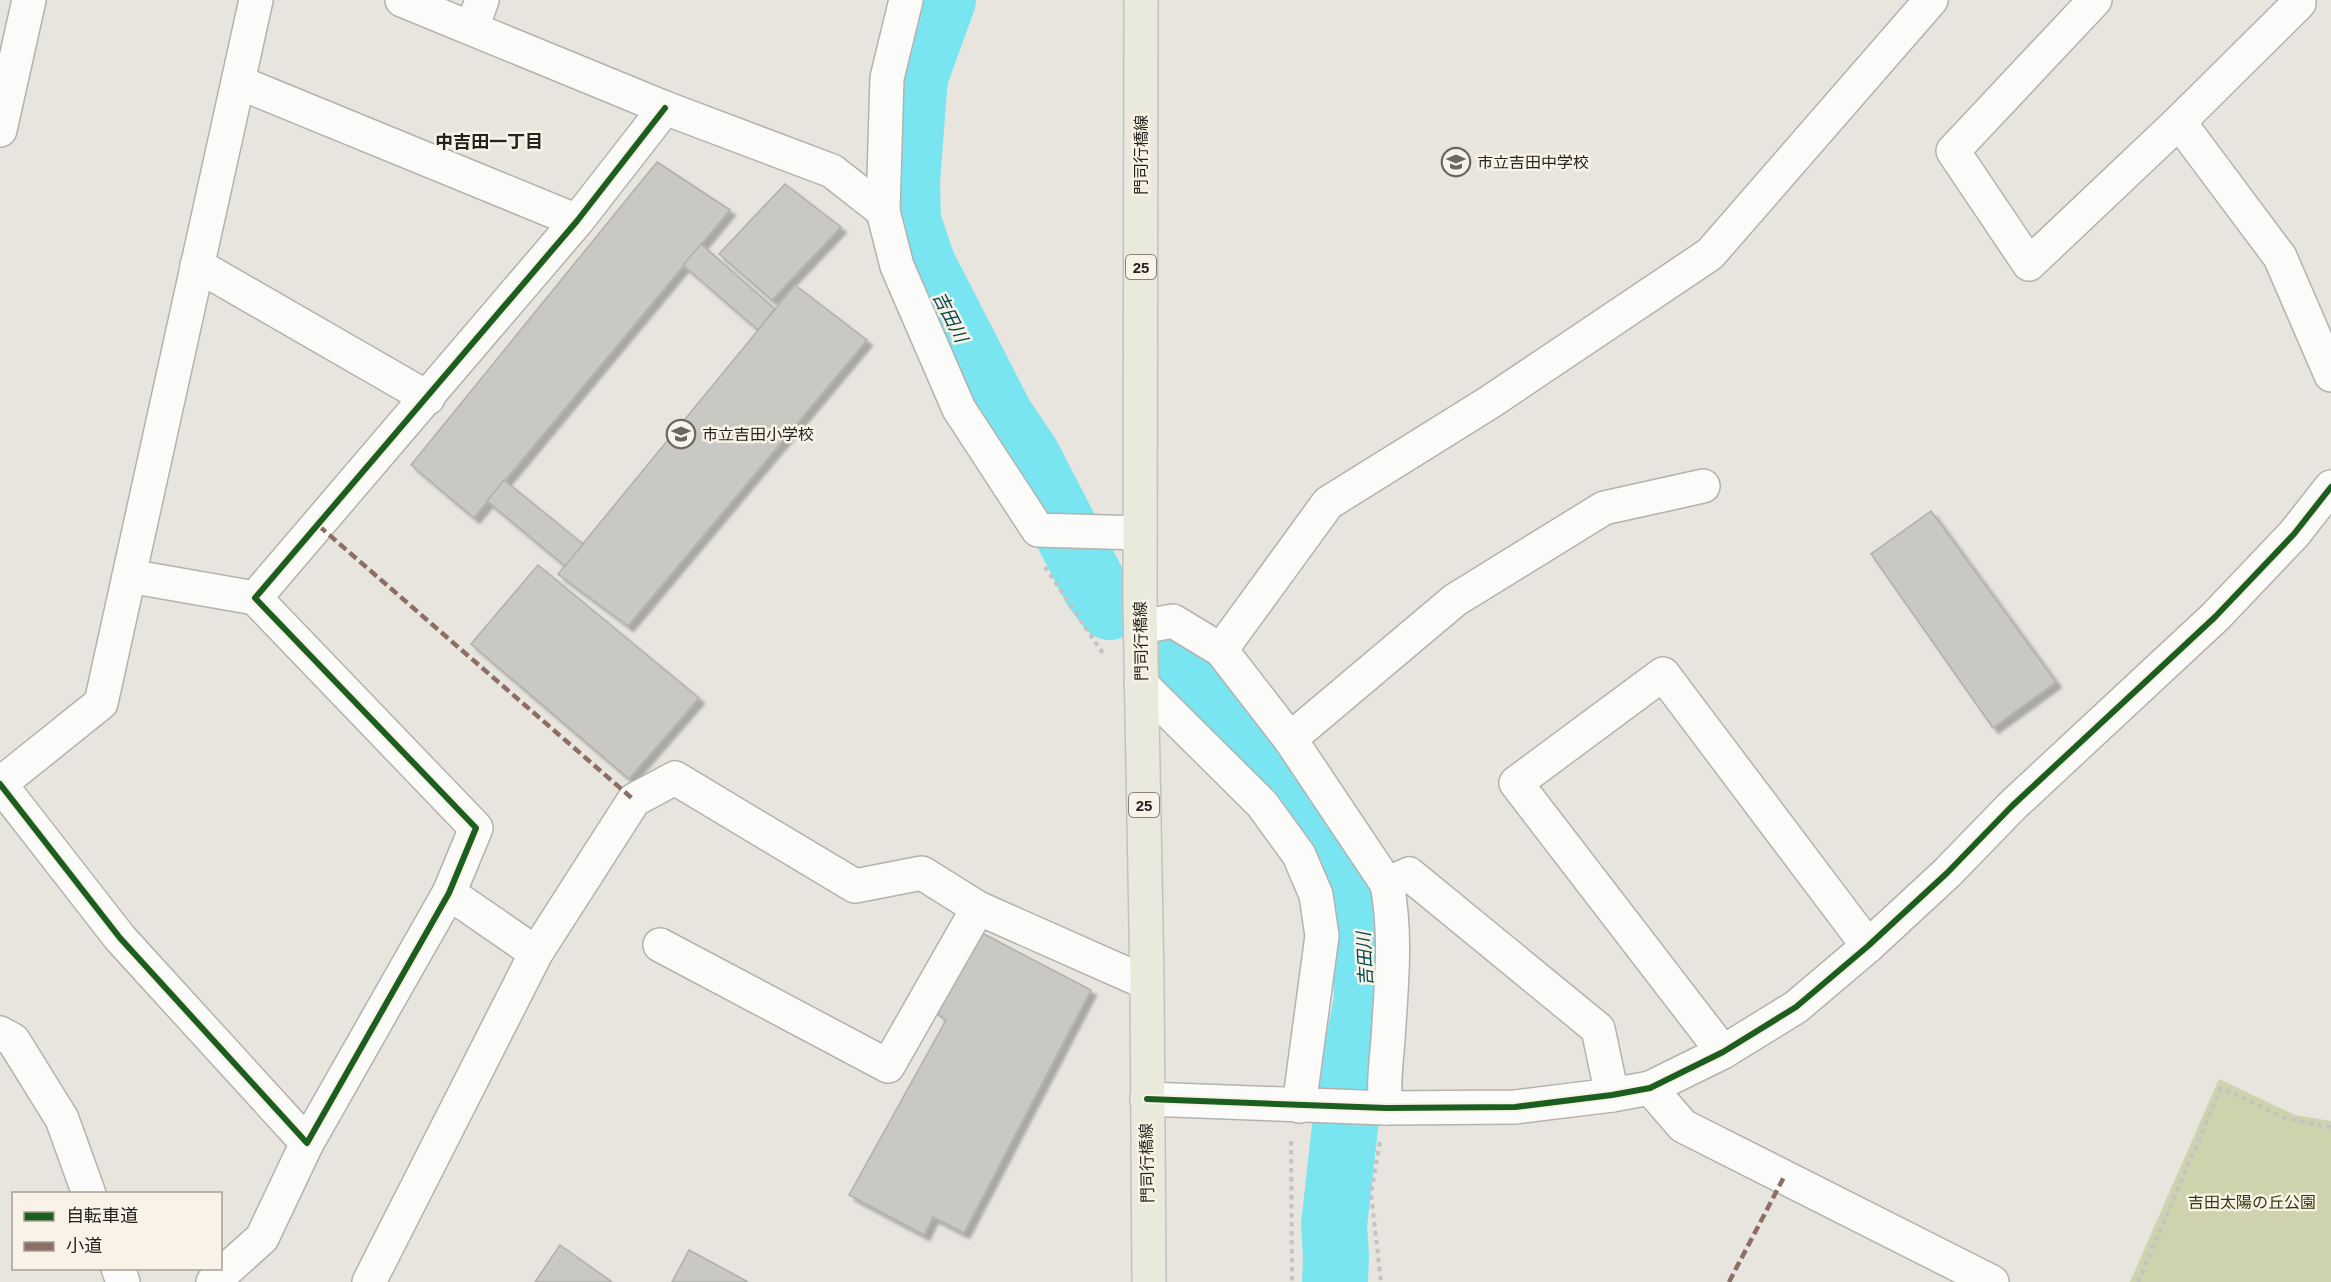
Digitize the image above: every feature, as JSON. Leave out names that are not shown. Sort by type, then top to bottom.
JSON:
[{"type":"main road","name":"門司行橋線","points":[[1141,0],[1139,533],[1147,983],[1149,1282]]},
{"type":"street","points":[[0,130],[29,0]]},
{"type":"street","points":[[256,0],[101,703],[0,784],[120,938],[307,1143]]},
{"type":"street","points":[[402,0],[477,14],[665,108],[832,171],[883,211]]},
{"type":"street","points":[[906,0],[887,78],[883,211],[897,266],[959,409],[1036,527],[1139,533]]},
{"type":"street","points":[[1221,650],[1328,503],[1490,402],[1710,254],[1931,0]]},
{"type":"street","points":[[2095,0],[1953,151],[2029,264],[2180,122],[2298,3],[2296,0]]},
{"type":"street","points":[[238,82],[577,221]]},
{"type":"street","points":[[255,598],[577,221],[665,108]]},
{"type":"street","points":[[2180,122],[2280,257],[2331,375]]},
{"type":"street","points":[[197,265],[428,398]]},
{"type":"street","points":[[1290,739],[1455,600],[1604,508],[1703,486]]},
{"type":"street","points":[[1147,1099],[1375,1108],[1515,1107],[1650,1088],[1723,1052],[1796,1007],[1868,946],[1947,873],[2012,806],[2215,617],[2294,534],[2331,488]]},
{"type":"street","points":[[129,576],[255,598],[476,828],[449,893],[307,1143],[262,1238],[213,1282]]},
{"type":"street","points":[[1141,627],[1173,621],[1221,650],[1290,739],[1387,884],[1392,912],[1393,960],[1383,1086],[1375,1108]]},
{"type":"street","points":[[1723,1052],[1516,783],[1663,674],[1868,946]]},
{"type":"street","points":[[1141,684],[1262,804],[1299,855],[1316,895],[1322,936],[1307,1106]]},
{"type":"street","points":[[369,1282],[536,953],[634,801],[675,777],[855,886],[922,873],[978,908],[1147,983]]},
{"type":"street","points":[[1387,884],[1409,874],[1598,1029],[1612,1095]]},
{"type":"street","points":[[449,893],[536,953]]},
{"type":"street","points":[[660,945],[888,1066],[978,908]]},
{"type":"street","points":[[7,1050],[62,1119],[88,1192]]},
{"type":"street","points":[[1650,1088],[1683,1126],[1992,1282]]},
{"type":"path","points":[[1036,527],[1034,551],[1105,656]]},
{"type":"path","points":[[2138,1282],[2221,1088],[2288,1119],[2331,1127]]},
{"type":"path","points":[[1375,1108],[1371,1194],[1381,1282]]},
{"type":"path","points":[[1291,1141],[1292,1282]]},
{"type":"green space","name":"吉田太陽の丘公園","points":[[2219,1079],[2295,1115],[2331,1121],[2331,1282],[2130,1282]]},
{"type":"building","points":[[657,162],[730,210],[474,518],[411,465]]},
{"type":"building","points":[[785,184],[841,227],[772,300],[719,254]]},
{"type":"building","points":[[701,244],[775,309],[758,330],[683,265]]},
{"type":"building","points":[[795,285],[867,340],[628,626],[558,574]]},
{"type":"building","points":[[504,480],[583,544],[565,566],[487,501]]},
{"type":"building","points":[[1931,511],[2056,682],[1993,728],[1871,554]]},
{"type":"building","points":[[538,565],[699,698],[629,779],[471,644]]},
{"type":"building","points":[[982,933],[1091,990],[964,1233],[933,1217],[924,1235],[849,1195],[946,1020],[938,1015],[939,1011],[931,1007]]},
{"type":"building","points":[[560,1245],[612,1282],[535,1282]]},
{"type":"building","points":[[689,1250],[748,1282],[672,1282]]},
{"type":"waterway","name":"吉田川","points":[[943,0],[915,77],[907,181],[908,221],[923,265],[1001,417],[1028,457],[1095,587],[1110,607]]},
{"type":"waterway","name":"吉田川","points":[[1169,665],[1270,769],[1333,860],[1354,900],[1364,926],[1367,1000],[1349,1092],[1334,1225],[1335,1282]]},
{"type":"marked path","points":[[319,526],[634,800]]},
{"type":"marked path","points":[[1729,1282],[1784,1177]]},
{"type":"cycle path","points":[[0,784],[120,938],[307,1143],[449,893],[476,828],[255,598],[577,221],[665,108]]},
{"type":"cycle path","points":[[1147,1099],[1386,1108],[1515,1107],[1650,1088],[1723,1052],[1796,1007],[1868,946],[1947,873],[2012,806],[2215,617],[2294,534],[2331,487]]},
{"type":"place","name":"市立吉田中学校","points":[[1456,162]]},
{"type":"place","name":"市立吉田小学校","points":[[681,434]]},
{"type":"district","name":"中吉田一丁目","points":[[489,142]]}]
